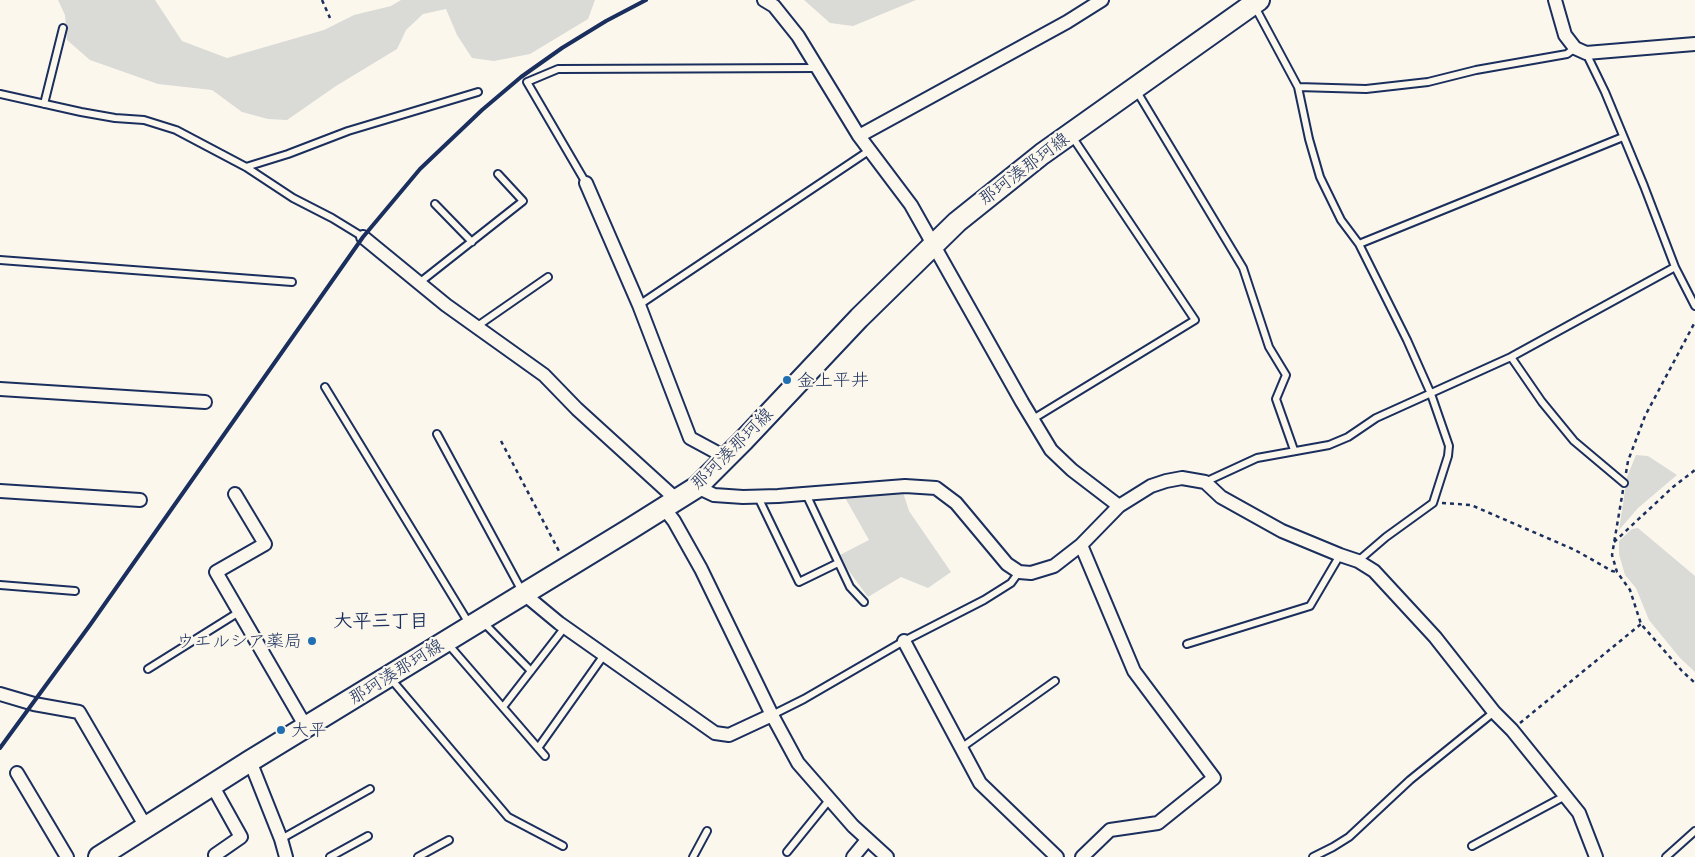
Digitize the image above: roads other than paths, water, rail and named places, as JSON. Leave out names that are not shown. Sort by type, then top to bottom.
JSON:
[{"type":"main road","name":"那珂湊那珂線","points":[[99,857],[388,676],[697,487],[727,458],[859,318],[956,222],[1070,133],[1255,1]]},
{"type":"street","points":[[764,0],[774,6],[798,36],[859,136],[911,205],[1051,450],[1072,470],[1119,506]]},
{"type":"street","points":[[859,136],[1067,22],[1102,0]]},
{"type":"street","points":[[1555,0],[1565,35],[1580,51],[1695,44]]},
{"type":"street","points":[[586,183],[639,305],[690,438],[727,458]]},
{"type":"street","points":[[363,237],[476,327],[544,375],[671,504],[674,521],[701,570],[798,763],[867,840],[887,857]]},
{"type":"street","points":[[0,388],[205,402]]},
{"type":"street","points":[[697,487],[714,495],[727,497],[758,497],[905,486],[936,488],[956,503],[1007,564],[1019,572],[1031,573],[1054,566],[1081,545],[1119,506],[1151,486],[1182,478],[1205,482],[1221,497],[1282,531],[1340,555],[1358,560],[1374,571],[1435,637],[1494,712],[1512,730],[1580,813],[1596,857]]},
{"type":"street","points":[[0,491],[140,500]]},
{"type":"street","points":[[236,494],[265,544],[216,572],[306,727]]},
{"type":"street","points":[[1081,545],[1134,671],[1214,778],[1158,823],[1110,830],[1082,857]]},
{"type":"street","points":[[524,594],[565,627],[715,733],[729,735],[772,714]]},
{"type":"street","points":[[904,641],[980,783],[1057,857]]},
{"type":"street","points":[[0,694],[34,704],[79,712],[146,827]]},
{"type":"street","points":[[250,762],[281,838],[286,857]]},
{"type":"street","points":[[17,773],[67,857]]},
{"type":"street","points":[[212,785],[241,837],[215,854]]},
{"type":"street","points":[[853,857],[867,840]]},
{"type":"lane","points":[[1255,1],[1298,87],[1309,139],[1320,177],[1340,220],[1359,244],[1407,340],[1431,394],[1449,446],[1448,456],[1433,503],[1358,560]]},
{"type":"lane","points":[[44,104],[63,28]]},
{"type":"lane","points":[[1298,87],[1366,89],[1428,82],[1476,70],[1580,51],[1605,92],[1675,267],[1695,306]]},
{"type":"lane","points":[[586,183],[527,82],[558,69],[816,68]]},
{"type":"lane","points":[[1135,87],[1242,268],[1269,347],[1286,375],[1276,399],[1294,450]]},
{"type":"lane","points":[[246,167],[288,154],[348,131],[478,92]]},
{"type":"lane","points":[[0,94],[115,118],[144,120],[176,130],[246,167],[293,198],[332,218],[363,237]]},
{"type":"lane","points":[[1032,419],[1195,320],[1070,133]]},
{"type":"lane","points":[[1359,244],[1623,137]]},
{"type":"lane","points":[[639,305],[870,150]]},
{"type":"lane","points":[[420,283],[523,202],[498,174]]},
{"type":"lane","points":[[435,204],[472,242]]},
{"type":"lane","points":[[0,260],[292,282]]},
{"type":"lane","points":[[1205,482],[1257,458],[1294,450],[1310,450],[1348,437],[1376,418],[1511,357],[1675,267]]},
{"type":"lane","points":[[476,327],[548,277]]},
{"type":"lane","points":[[1511,357],[1542,402],[1574,440],[1624,483]]},
{"type":"lane","points":[[325,387],[475,623],[531,671]]},
{"type":"lane","points":[[437,434],[524,594]]},
{"type":"lane","points":[[806,494],[850,588],[864,602]]},
{"type":"lane","points":[[758,497],[799,582],[838,563]]},
{"type":"lane","points":[[1187,644],[1310,606],[1340,555]]},
{"type":"lane","points":[[772,714],[804,699],[904,641],[984,600],[1011,583],[1019,572]]},
{"type":"lane","points":[[0,585],[76,591]]},
{"type":"lane","points":[[148,669],[239,612]]},
{"type":"lane","points":[[503,707],[565,627]]},
{"type":"lane","points":[[446,641],[545,756]]},
{"type":"lane","points":[[538,748],[604,655]]},
{"type":"lane","points":[[388,676],[508,816],[563,846]]},
{"type":"lane","points":[[961,748],[1055,681]]},
{"type":"lane","points":[[1313,857],[1333,848],[1349,837],[1410,780],[1494,712]]},
{"type":"lane","points":[[281,838],[370,789]]},
{"type":"lane","points":[[1472,846],[1565,796]]},
{"type":"lane","points":[[787,852],[830,799]]},
{"type":"lane","points":[[693,857],[707,831]]},
{"type":"lane","points":[[1666,857],[1695,831]]},
{"type":"lane","points":[[330,857],[368,836]]},
{"type":"lane","points":[[418,857],[449,840]]},
{"type":"railway","points":[[0,748],[90,625],[363,237],[420,169],[482,110],[521,77],[562,48],[606,21],[646,0]]},
{"type":"place","name":"金上平井","points":[[787,380]]},
{"type":"place","name":"ウエルシア薬局","points":[[312,641]]},
{"type":"place","name":"大平","points":[[281,730]]},
{"type":"district","name":"大平三丁目","points":[[381,621]]}]
